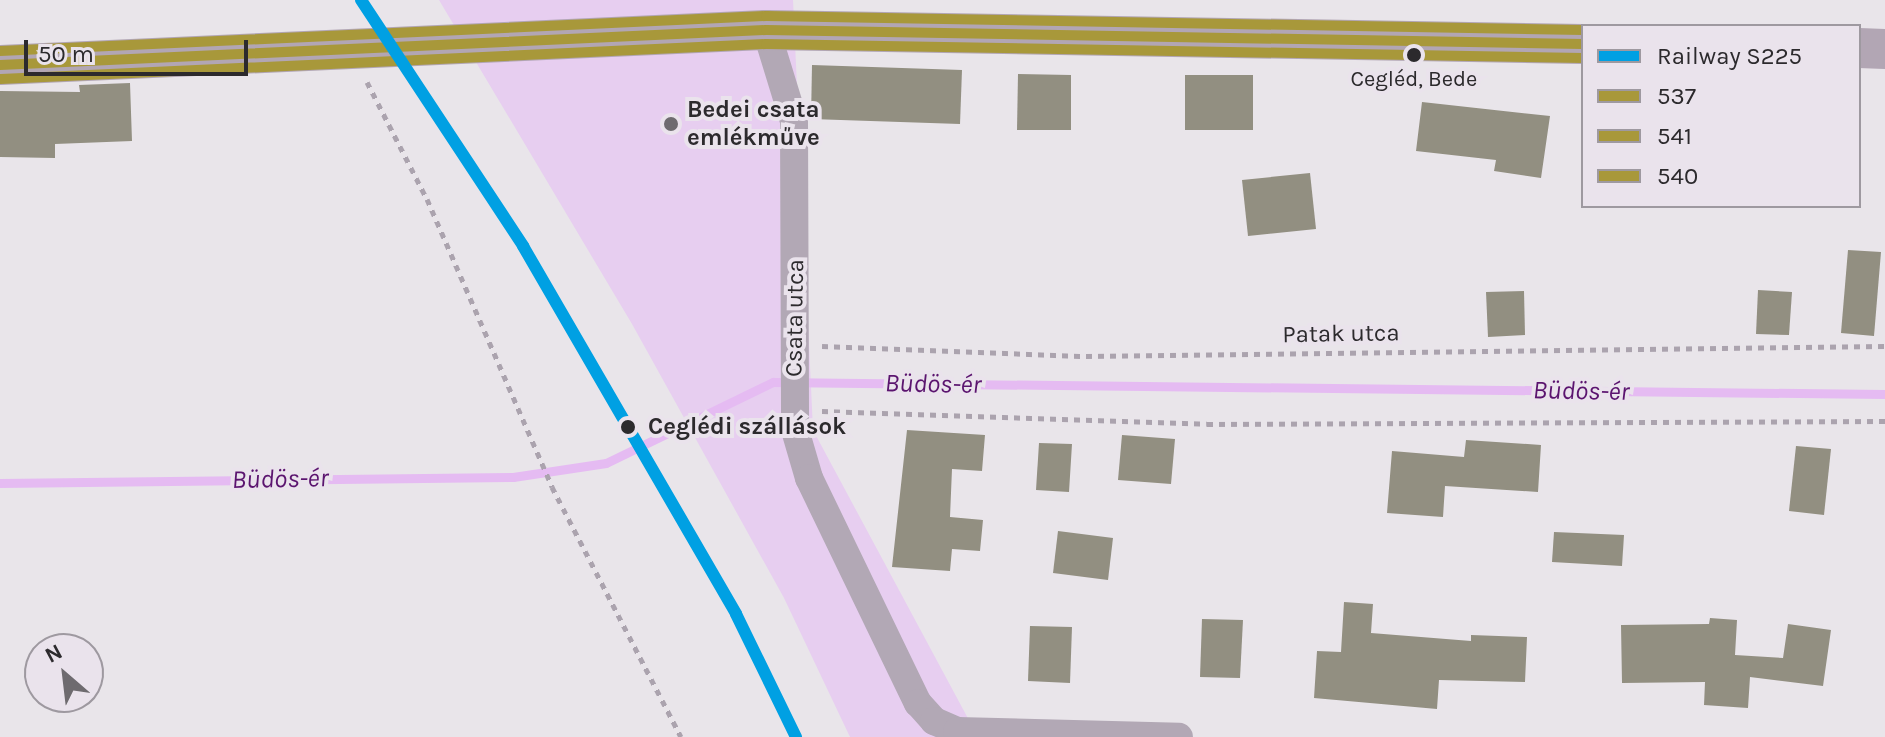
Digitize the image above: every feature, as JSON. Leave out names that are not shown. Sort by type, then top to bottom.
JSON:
[{"type":"main road","points":[[0,65],[766,30],[1581,44]]},
{"type":"main road","points":[[1861,48],[1885,49]]},
{"type":"street","name":"Csata utca","points":[[766,30],[794,121],[797,350],[793,406],[809,478],[918,703],[934,721],[957,731],[1179,737]]},
{"type":"path","points":[[350,47],[427,199],[552,487],[681,737]]},
{"type":"path","name":"Patak utca","points":[[797,350],[1086,356],[1885,346]]},
{"type":"path","points":[[793,406],[1207,424],[1885,421]]},
{"type":"shaded area","points":[[439,0],[793,0],[813,430],[978,737],[850,737],[784,598],[632,324]]},
{"type":"building","points":[[812,65],[962,70],[960,124],[811,119]]},
{"type":"building","points":[[1018,74],[1071,75],[1071,130],[1017,130]]},
{"type":"building","points":[[1185,75],[1253,75],[1253,130],[1185,130]]},
{"type":"building","points":[[130,83],[132,141],[55,144],[55,158],[0,157],[0,91],[80,92],[79,85]]},
{"type":"building","points":[[1422,102],[1550,116],[1541,178],[1494,171],[1496,160],[1416,151]]},
{"type":"building","points":[[1310,173],[1316,229],[1248,236],[1242,180]]},
{"type":"building","points":[[1848,250],[1881,252],[1874,336],[1841,333]]},
{"type":"building","points":[[1758,290],[1792,292],[1789,335],[1756,334]]},
{"type":"building","points":[[1524,291],[1525,335],[1488,337],[1486,292]]},
{"type":"building","points":[[907,430],[985,435],[982,471],[952,469],[950,517],[983,520],[980,551],[952,549],[950,571],[892,567]]},
{"type":"building","points":[[1122,435],[1175,439],[1171,484],[1118,480]]},
{"type":"building","points":[[1466,440],[1541,445],[1538,492],[1445,486],[1443,517],[1387,513],[1392,451],[1464,457]]},
{"type":"building","points":[[1039,443],[1072,444],[1069,492],[1036,490]]},
{"type":"building","points":[[1796,446],[1831,449],[1824,515],[1789,511]]},
{"type":"building","points":[[1058,531],[1113,538],[1108,580],[1053,573]]},
{"type":"building","points":[[1554,532],[1624,535],[1622,566],[1552,562]]},
{"type":"building","points":[[1344,602],[1373,604],[1371,633],[1471,641],[1471,635],[1527,637],[1525,682],[1439,680],[1437,709],[1314,698],[1317,651],[1341,652]]},
{"type":"building","points":[[1710,618],[1737,620],[1735,655],[1783,658],[1788,624],[1831,630],[1823,686],[1750,677],[1748,708],[1704,705],[1705,682],[1622,683],[1621,625],[1709,624]]},
{"type":"building","points":[[1202,619],[1243,620],[1240,678],[1200,677]]},
{"type":"building","points":[[1030,626],[1072,627],[1070,683],[1028,681]]},
{"type":"waterway","name":"Büdös-ér","points":[[0,483],[513,477],[606,463],[773,382],[1885,394]]},
{"type":"rail line","name":"S225","points":[[361,0],[523,246],[736,614],[796,737]]},
{"type":"transit line","name":"540","points":[[0,51],[766,16],[1581,30]]},
{"type":"transit line","name":"537","points":[[0,65],[766,30],[1581,44]]},
{"type":"transit line","name":"541","points":[[1,79],[766,44],[1581,58]]},
{"type":"place","name":"Cegléd, Bede","points":[[1414,55]]},
{"type":"place","name":"Bedei csata emlékműve","points":[[671,124]]},
{"type":"place","name":"Ceglédi szállások","points":[[628,427]]}]
